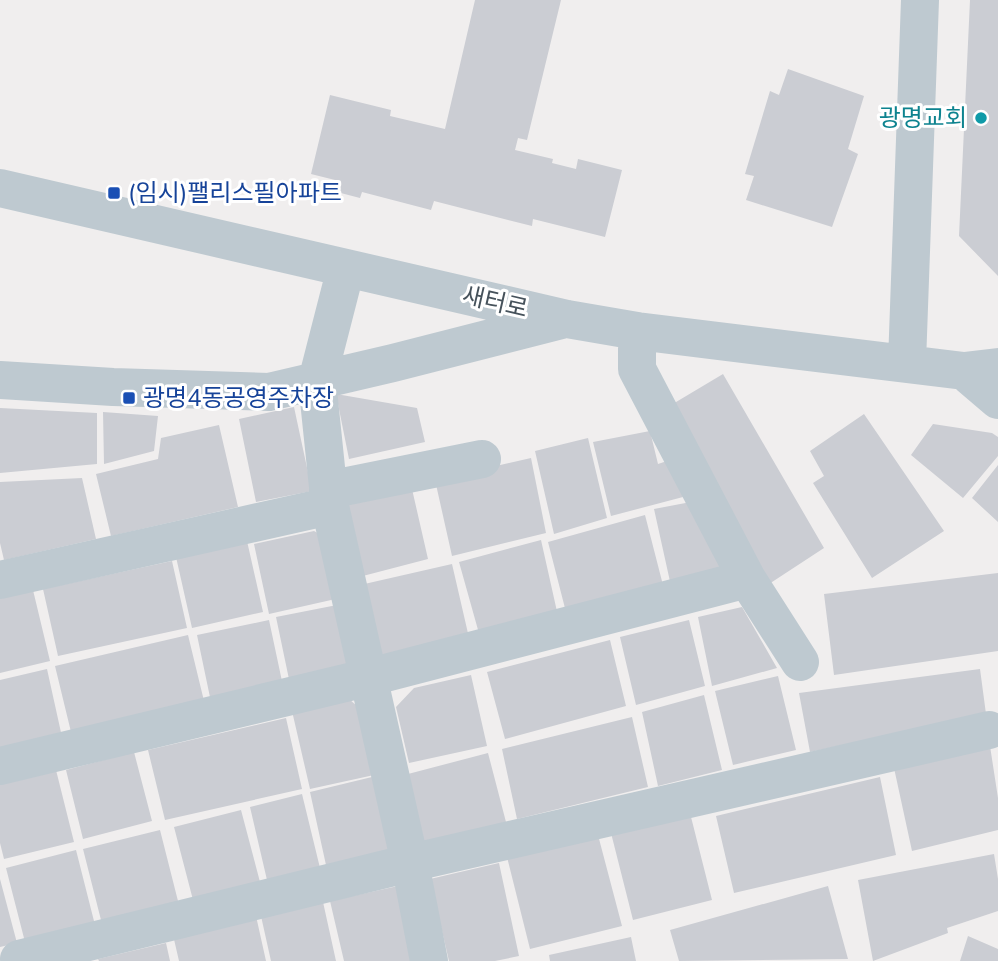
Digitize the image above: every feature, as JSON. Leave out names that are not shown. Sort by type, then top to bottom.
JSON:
[{"type":"street","points":[[907,363],[920,0]]},
{"type":"street","name":"새터로","points":[[0,188],[567,319],[637,331],[907,363],[981,369]]},
{"type":"street","points":[[345,268],[317,381],[329,498],[370,677],[429,961]]},
{"type":"street","points":[[429,354],[445,340],[455,322],[456,309],[449,292]]},
{"type":"street","points":[[0,380],[113,387],[269,391],[567,319]]},
{"type":"street","points":[[637,331],[637,369],[747,579],[800,662]]},
{"type":"street","points":[[981,369],[998,400]]},
{"type":"street","points":[[0,580],[482,458]]},
{"type":"street","points":[[0,766],[370,677],[747,579]]},
{"type":"street","points":[[17,960],[410,863],[989,730]]},
{"type":"building","points":[[475,0],[561,0],[527,140],[518,138],[515,150],[553,159],[552,163],[576,169],[578,159],[622,170],[605,237],[533,219],[532,226],[434,201],[431,210],[362,192],[360,198],[333,191],[335,180],[311,174],[330,95],[391,110],[390,116],[445,129]]},
{"type":"building","name":"광명교회","points":[[970,0],[998,0],[998,276],[959,236]]},
{"type":"building","points":[[788,69],[864,96],[848,149],[858,154],[832,227],[746,200],[754,176],[745,174],[770,91],[779,95]]},
{"type":"building","points":[[723,374],[824,548],[769,584],[666,408]]},
{"type":"building","points":[[336,394],[417,408],[425,442],[349,459]]},
{"type":"building","points":[[294,407],[312,491],[256,502],[239,419]]},
{"type":"building","points":[[0,408],[97,413],[97,464],[0,473]]},
{"type":"building","points":[[103,412],[158,416],[154,451],[104,464]]},
{"type":"building","points":[[864,414],[944,531],[872,578],[813,483],[824,476],[810,451]]},
{"type":"building","points":[[933,424],[992,433],[998,437],[998,456],[963,498],[911,455]]},
{"type":"building","points":[[219,425],[238,507],[111,536],[96,474],[158,459],[161,438]]},
{"type":"building","points":[[650,431],[658,464],[673,459],[683,497],[611,516],[593,442]]},
{"type":"building","points":[[588,438],[607,518],[554,534],[535,451]]},
{"type":"building","points":[[531,458],[546,533],[452,556],[435,480]]},
{"type":"building","points":[[998,465],[998,522],[972,498]]},
{"type":"building","points":[[82,478],[96,539],[4,560],[0,543],[0,482]]},
{"type":"building","points":[[412,489],[428,559],[359,577],[342,505]]},
{"type":"building","points":[[696,501],[727,564],[671,586],[654,509]]},
{"type":"building","points":[[645,515],[664,589],[567,616],[548,542]]},
{"type":"building","points":[[314,531],[327,538],[340,598],[269,614],[254,544]]},
{"type":"building","points":[[541,540],[558,616],[480,637],[459,562]]},
{"type":"building","points":[[247,541],[263,612],[192,628],[176,557]]},
{"type":"building","points":[[172,561],[187,628],[58,656],[43,589]]},
{"type":"building","points":[[452,564],[470,642],[394,662],[376,651],[360,585]]},
{"type":"building","points":[[998,573],[998,651],[834,675],[824,594]]},
{"type":"building","points":[[33,590],[50,661],[0,673],[0,598]]},
{"type":"building","points":[[337,605],[351,671],[290,684],[276,617]]},
{"type":"building","points":[[742,607],[777,668],[712,686],[698,617]]},
{"type":"building","points":[[269,620],[283,686],[211,702],[197,635]]},
{"type":"building","points":[[689,620],[705,686],[636,705],[620,637]]},
{"type":"building","points":[[188,635],[204,701],[71,732],[55,666]]},
{"type":"building","points":[[610,640],[626,706],[505,739],[487,672]]},
{"type":"building","points":[[47,669],[62,737],[0,751],[0,680]]},
{"type":"building","points":[[980,669],[986,714],[810,752],[799,693]]},
{"type":"building","points":[[471,675],[487,746],[409,763],[396,707],[414,688]]},
{"type":"building","points":[[778,676],[796,750],[733,765],[715,691]]},
{"type":"building","points":[[704,695],[722,770],[658,786],[642,712]]},
{"type":"building","points":[[348,698],[359,708],[374,775],[310,789],[292,711]]},
{"type":"building","points":[[632,717],[648,787],[517,819],[502,749]]},
{"type":"building","points":[[286,718],[302,789],[165,820],[148,750]]},
{"type":"building","points":[[990,746],[998,798],[998,830],[912,851],[894,768]]},
{"type":"building","points":[[134,752],[152,821],[83,839],[66,770]]},
{"type":"building","points":[[488,753],[506,822],[422,844],[408,774]]},
{"type":"building","points":[[55,766],[74,842],[4,859],[0,843],[0,780]]},
{"type":"building","points":[[372,777],[389,852],[326,865],[310,792]]},
{"type":"building","points":[[880,777],[896,855],[734,893],[716,816]]},
{"type":"building","points":[[302,794],[320,868],[267,880],[250,807]]},
{"type":"building","points":[[241,810],[260,882],[193,900],[174,827]]},
{"type":"building","points":[[690,813],[712,900],[633,920],[611,833]]},
{"type":"building","points":[[160,830],[179,905],[102,924],[83,849]]},
{"type":"building","points":[[598,835],[622,926],[530,949],[507,857]]},
{"type":"building","points":[[76,850],[95,925],[25,942],[6,868]]},
{"type":"building","points":[[994,854],[998,879],[998,911],[947,928],[948,933],[873,961],[858,880]]},
{"type":"building","points":[[499,863],[519,956],[495,961],[449,961],[430,879]]},
{"type":"building","points":[[0,879],[17,943],[0,947]]},
{"type":"building","points":[[398,886],[414,961],[344,961],[330,901]]},
{"type":"building","points":[[828,886],[848,959],[679,961],[670,930]]},
{"type":"building","points":[[323,902],[336,961],[271,961],[261,916]]},
{"type":"building","points":[[256,916],[266,961],[179,961],[173,935]]},
{"type":"building","points":[[968,936],[998,949],[998,961],[960,961]]},
{"type":"building","points":[[631,937],[636,961],[550,961],[549,955]]},
{"type":"building","points":[[166,943],[170,961],[98,959]]},
{"type":"place","name":"광명교회","points":[[981,118]]},
{"type":"place","name":"(임시)팰리스필아파트","points":[[114,193]]},
{"type":"place","name":"광명4동공영주차장","points":[[129,398]]}]
